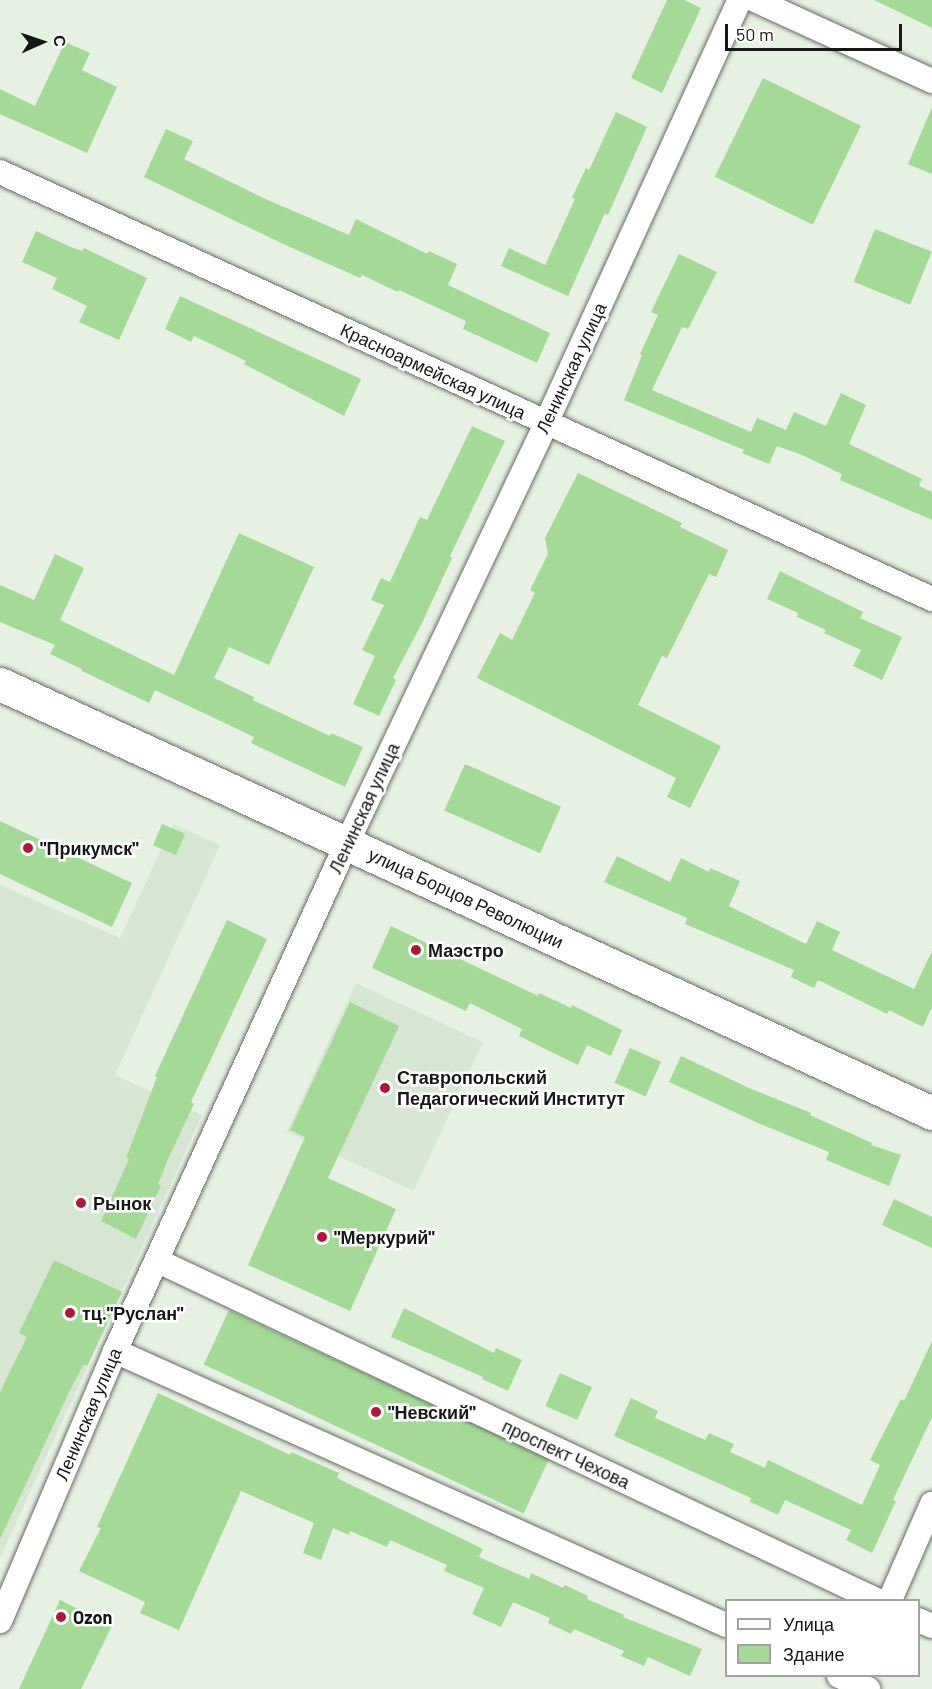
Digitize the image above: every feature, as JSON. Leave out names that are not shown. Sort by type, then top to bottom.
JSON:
[{"type":"main road","name":"улица Борцов Революции","points":[[0,684],[932,1113]]},
{"type":"street","name":"Ленинская улица","points":[[0,1621],[115,1351],[347,843],[546,423],[740,0]]},
{"type":"street","points":[[755,0],[932,81]]},
{"type":"street","name":"Красноармейская улица","points":[[0,172],[932,599]]},
{"type":"street","name":"проспект Чехова","points":[[158,1261],[874,1599]]},
{"type":"street","points":[[115,1351],[725,1625]]},
{"type":"street","points":[[890,1599],[932,1504]]},
{"type":"shaded area","name":"Рынок","points":[[173,824],[220,845],[115,1075],[202,1115],[0,1558],[0,885],[120,938]]},
{"type":"shaded area","name":"Ставропольский Педагогический Институт","points":[[356,983],[483,1042],[414,1191],[287,1132]]},
{"type":"building","points":[[667,0],[684,0],[701,8],[662,93],[631,78]]},
{"type":"building","points":[[874,0],[932,0],[932,28]]},
{"type":"building","points":[[65,42],[90,53],[82,70],[117,87],[87,153],[0,114],[0,89],[35,106]]},
{"type":"building","points":[[763,78],[861,126],[813,225],[715,177]]},
{"type":"building","points":[[932,107],[932,174],[908,164]]},
{"type":"building","points":[[616,112],[647,127],[608,215],[605,213],[568,296],[501,266],[509,248],[545,265],[575,199],[572,198],[586,168],[589,170]]},
{"type":"building","points":[[166,129],[193,141],[184,159],[261,197],[349,235],[356,219],[427,254],[429,251],[457,264],[448,285],[550,333],[537,363],[463,329],[466,321],[399,290],[398,292],[362,275],[360,278],[281,243],[144,177]]},
{"type":"building","points":[[875,229],[932,252],[910,305],[854,282]]},
{"type":"building","points":[[36,231],[82,251],[84,248],[147,278],[119,340],[79,322],[87,306],[52,289],[57,278],[22,262]]},
{"type":"building","points":[[679,254],[717,272],[688,329],[682,327],[652,390],[751,432],[757,418],[786,430],[794,412],[826,426],[841,393],[866,405],[849,444],[922,479],[919,486],[932,492],[932,520],[840,480],[842,474],[802,455],[777,446],[769,464],[742,453],[744,450],[624,400],[642,355],[640,354],[658,315],[651,312]]},
{"type":"building","points":[[180,296],[361,379],[344,416],[244,364],[246,361],[194,336],[191,342],[165,329]]},
{"type":"building","points":[[472,426],[505,441],[450,556],[452,558],[422,623],[393,678],[396,680],[379,716],[353,704],[375,656],[362,650],[384,605],[371,600],[381,578],[390,582],[420,517],[427,520]]},
{"type":"building","points":[[578,473],[682,523],[680,527],[728,550],[716,577],[709,574],[667,658],[662,656],[638,705],[721,746],[690,808],[667,797],[676,778],[477,678],[500,633],[512,640],[535,593],[530,590],[548,554],[545,538]]},
{"type":"building","points":[[239,533],[314,567],[269,665],[229,647],[214,678],[254,697],[253,700],[330,736],[331,733],[363,747],[345,787],[251,743],[254,737],[155,690],[149,703],[82,671],[50,654],[55,645],[0,622],[0,585],[34,600],[55,554],[84,568],[60,620],[174,675]]},
{"type":"building","points":[[780,571],[863,612],[860,618],[902,637],[882,680],[853,666],[861,650],[824,633],[826,630],[797,617],[798,613],[767,599]]},
{"type":"building","points":[[465,764],[561,807],[540,853],[444,811]]},
{"type":"building","name":"\"Прикумск\"","points":[[0,821],[132,883],[112,927],[0,874]]},
{"type":"building","points":[[162,824],[185,834],[176,855],[153,845]]},
{"type":"building","points":[[617,856],[670,882],[681,858],[709,872],[710,868],[740,881],[729,906],[806,944],[817,921],[840,932],[832,950],[914,989],[932,951],[932,1007],[923,1027],[889,1010],[887,1014],[818,980],[814,988],[791,977],[794,970],[685,924],[687,918],[604,882]]},
{"type":"building","points":[[227,920],[267,939],[191,1102],[194,1104],[158,1184],[161,1186],[136,1239],[101,1221],[129,1159],[126,1158],[157,1077],[155,1076]]},
{"type":"building","points":[[391,926],[538,996],[539,993],[571,1008],[572,1005],[622,1030],[611,1056],[587,1045],[578,1065],[519,1036],[522,1029],[470,1003],[466,1011],[372,968]]},
{"type":"building","points":[[350,1002],[399,1026],[328,1178],[396,1209],[350,1311],[248,1265],[305,1137],[290,1130]]},
{"type":"building","points":[[630,1048],[661,1062],[646,1097],[615,1083]]},
{"type":"building","points":[[681,1056],[749,1088],[811,1113],[810,1115],[872,1143],[871,1145],[901,1155],[889,1186],[826,1160],[829,1152],[758,1123],[669,1082]]},
{"type":"building","points":[[894,1199],[932,1217],[932,1248],[882,1225]]},
{"type":"building","points":[[54,1260],[122,1292],[87,1366],[84,1364],[70,1390],[0,1539],[0,1392],[27,1337],[19,1333]]},
{"type":"building","points":[[404,1308],[494,1353],[496,1348],[522,1360],[508,1391],[482,1379],[483,1377],[391,1337]]},
{"type":"building","name":"\"Невский\"","points":[[229,1310],[549,1459],[524,1514],[204,1364]]},
{"type":"building","points":[[932,1341],[932,1417],[893,1500],[896,1501],[872,1553],[846,1540],[851,1530],[785,1500],[778,1515],[750,1502],[751,1498],[614,1436],[631,1398],[658,1411],[655,1418],[705,1440],[709,1433],[734,1444],[730,1452],[765,1468],[768,1460],[862,1505],[880,1465],[870,1460],[901,1399],[904,1401]]},
{"type":"building","points":[[560,1373],[592,1387],[577,1420],[545,1406]]},
{"type":"building","points":[[158,1393],[290,1455],[291,1452],[339,1473],[337,1478],[483,1549],[479,1557],[529,1579],[531,1573],[563,1588],[565,1585],[588,1596],[587,1599],[624,1615],[623,1617],[702,1649],[690,1676],[648,1657],[644,1666],[621,1656],[624,1651],[574,1629],[571,1634],[548,1623],[550,1618],[513,1602],[501,1627],[472,1614],[484,1588],[444,1571],[447,1565],[390,1540],[387,1547],[350,1531],[349,1535],[333,1528],[321,1560],[303,1553],[314,1523],[241,1491],[179,1630],[140,1613],[145,1602],[79,1571],[101,1528],[97,1527]]},
{"type":"building","points":[[60,1600],[112,1626],[81,1689],[19,1689]]},
{"type":"place","name":"\"Прикумск\"","points":[[28,848]]},
{"type":"place","name":"Маэстро","points":[[416,950]]},
{"type":"place","name":"Ставропольский Педагогический Институт","points":[[385,1088]]},
{"type":"place","name":"Рынок","points":[[81,1203]]},
{"type":"place","name":"\"Меркурий\"","points":[[322,1237]]},
{"type":"place","name":"тц.\"Руслан\"","points":[[70,1313]]},
{"type":"place","name":"\"Невский\"","points":[[376,1412]]},
{"type":"place","name":"Ozon","points":[[61,1617]]}]
